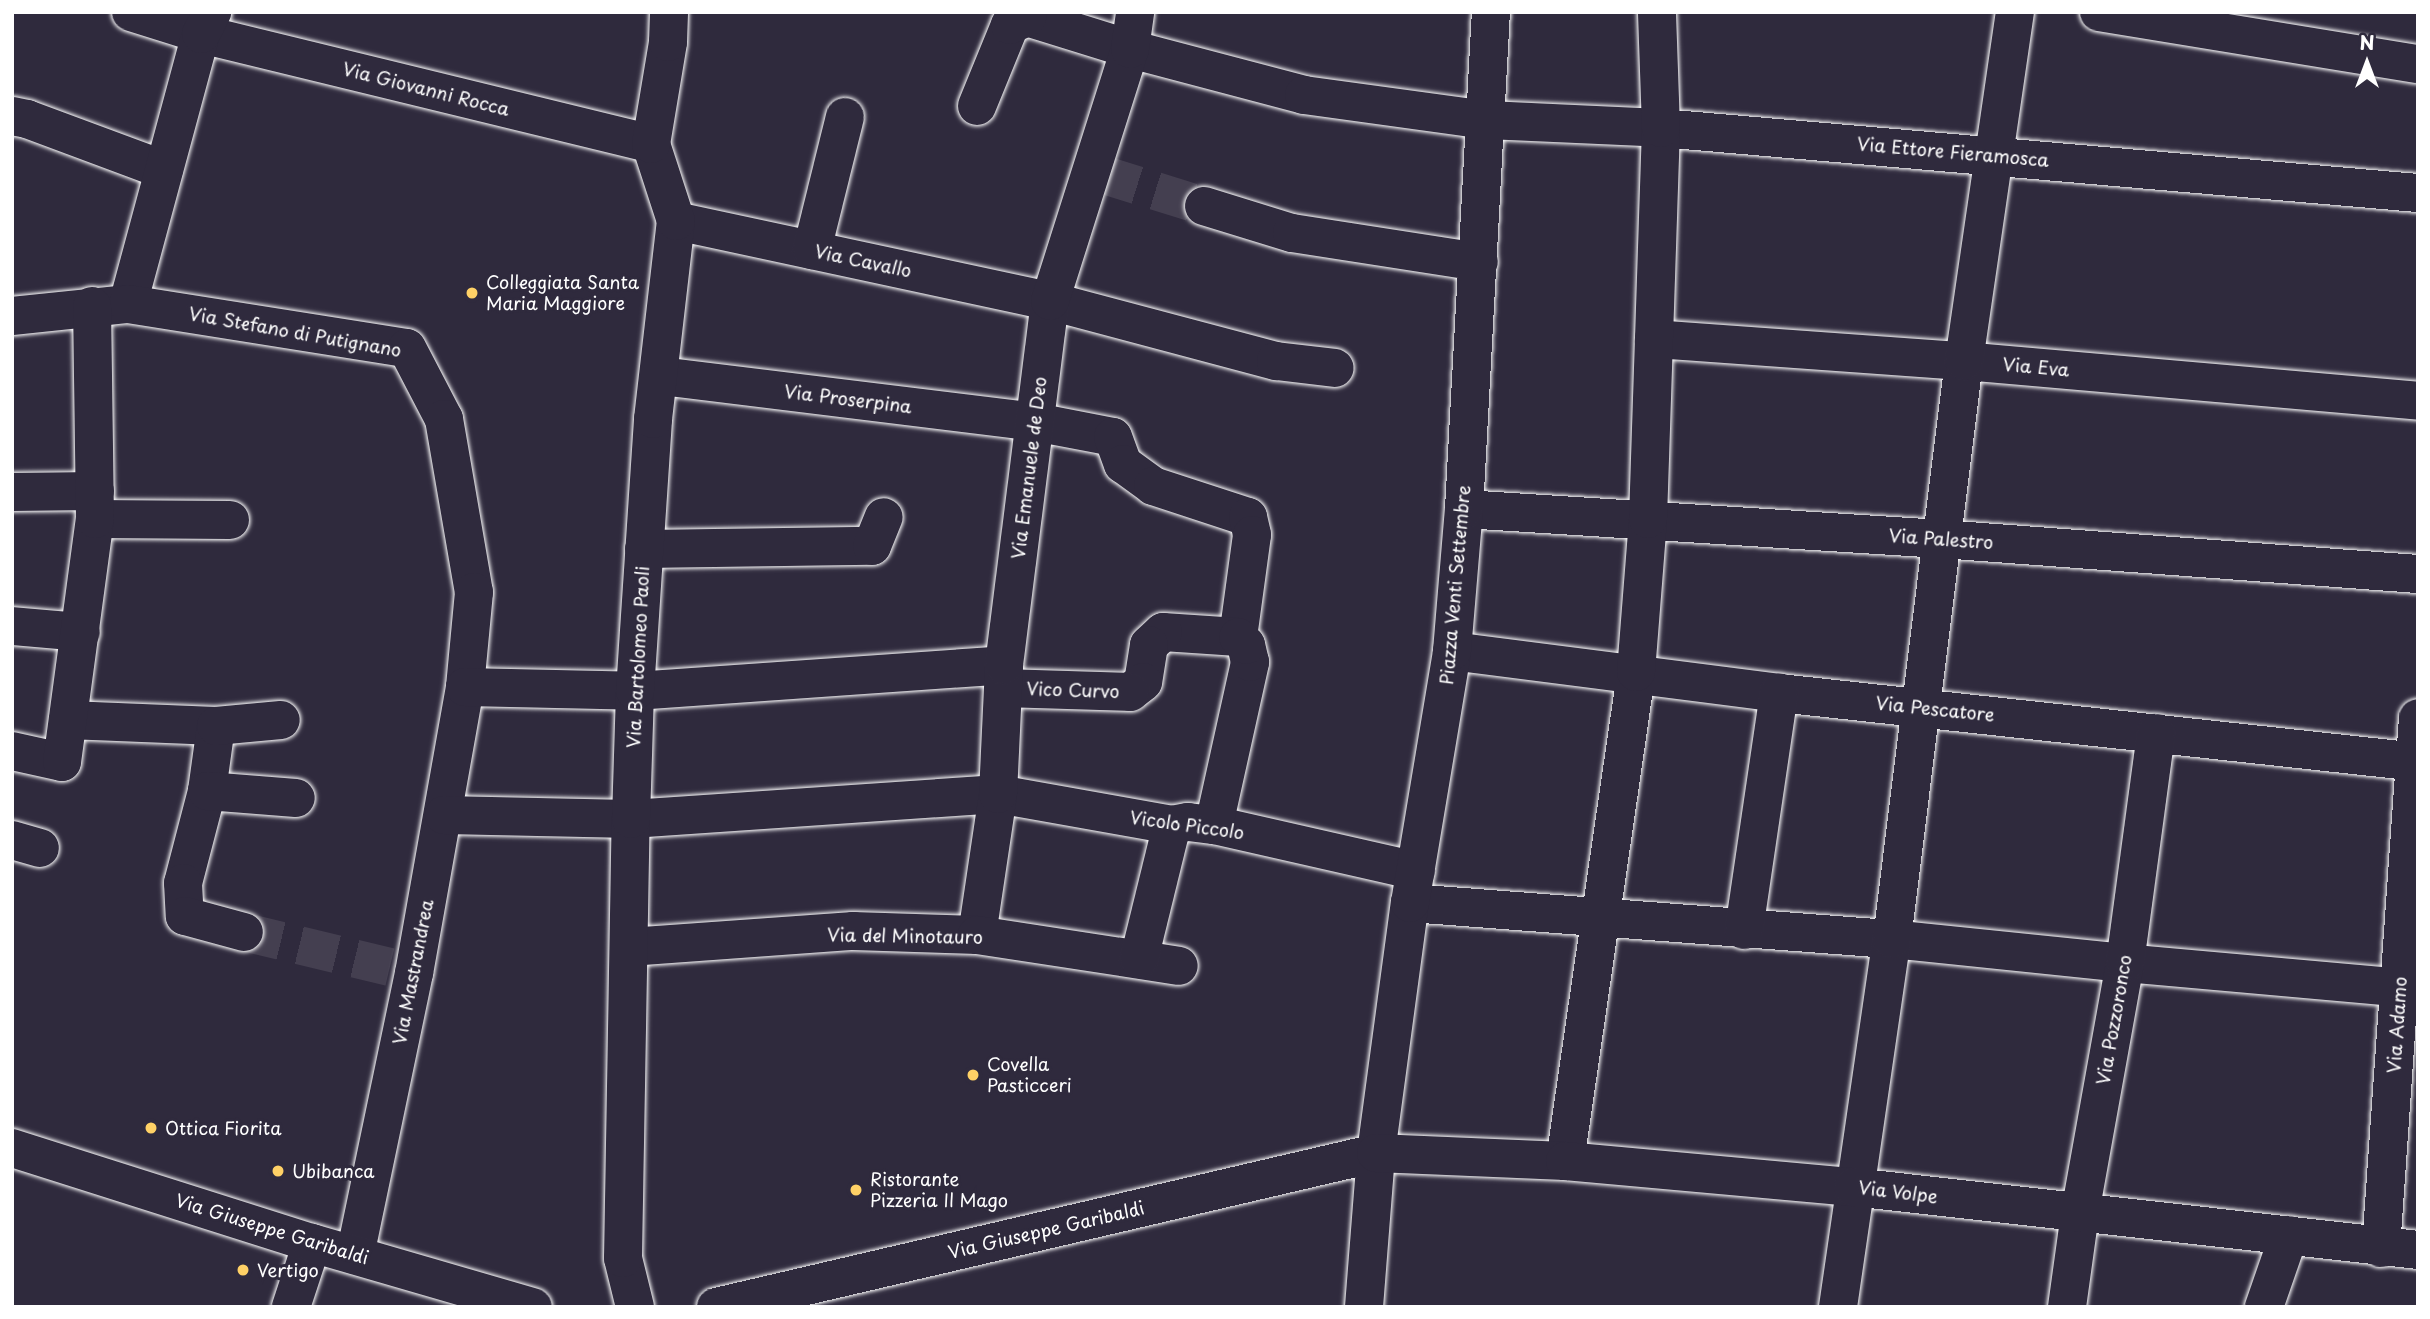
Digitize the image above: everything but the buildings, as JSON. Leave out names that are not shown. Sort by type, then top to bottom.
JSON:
[{"type":"street","name":"Via Giovanni Rocca","points":[[131,12],[207,23],[651,144]]},
{"type":"street","name":"Via Bartolomeo Paoli","points":[[635,1307],[623,1258],[631,819],[635,691],[653,419],[661,376],[676,221],[651,144],[668,43],[669,12]]},
{"type":"street","name":"Piazza Venti Settembre","points":[[1364,1307],[1376,1153],[1413,887],[1452,650],[1464,509],[1491,12]]},
{"type":"street","points":[[1565,1161],[1636,672],[1648,519],[1661,128],[1657,12]]},
{"type":"street","points":[[1838,1307],[1853,1187],[1892,939],[1964,361],[2015,12]]},
{"type":"street","points":[[2099,12],[2418,64]]},
{"type":"street","points":[[977,106],[1010,26],[1027,15]]},
{"type":"street","name":"Via Ettore Fieramosca","points":[[1027,15],[1132,31],[1304,95],[1487,120],[1661,128],[2418,193]]},
{"type":"street","points":[[12,751],[62,762],[81,632],[95,505],[110,305],[164,170],[207,23]]},
{"type":"street","name":"Via Emanuele de Deo","points":[[976,935],[998,794],[1005,676],[1050,301],[1096,173],[1132,31]]},
{"type":"street","points":[[12,116],[27,119],[164,170]]},
{"type":"street","points":[[813,250],[845,117]]},
{"type":"street","points":[[1204,205],[1292,233],[1479,262]]},
{"type":"street","name":"Via Cavallo","points":[[676,221],[1050,301],[1276,361],[1335,368]]},
{"type":"street","points":[[12,316],[110,305]]},
{"type":"street","name":"Via Stefano di Putignano","points":[[110,305],[407,348],[444,419],[474,592],[465,687]]},
{"type":"street","name":"Via Eva","points":[[1654,339],[1964,361],[2418,401]]},
{"type":"street","name":"Via Proserpina","points":[[661,376],[1035,422]]},
{"type":"street","points":[[1035,422],[1113,438],[1123,464],[1153,486],[1248,517],[1252,536],[1238,637],[1246,645],[1250,662],[1214,825]]},
{"type":"street","points":[[12,492],[95,505],[230,520]]},
{"type":"street","name":"Via Palestro","points":[[1464,509],[1941,539],[2418,575]]},
{"type":"street","points":[[644,549],[872,546],[884,517]]},
{"type":"street","points":[[12,626],[81,632]]},
{"type":"street","name":"Vico Curvo","points":[[465,687],[635,691],[1005,676],[1130,692],[1143,682],[1149,645],[1163,632],[1238,637]]},
{"type":"street","name":"Via Pescatore","points":[[1452,650],[1636,672],[1779,693],[2416,762]]},
{"type":"street","name":"Via Mastrandrea","points":[[355,1255],[402,970],[444,815],[465,687]]},
{"type":"street","points":[[1744,930],[1779,693]]},
{"type":"street","name":"Via Adamo","points":[[2399,1249],[2418,718]]},
{"type":"street","points":[[68,720],[216,726],[281,720]]},
{"type":"street","points":[[216,726],[207,791],[183,883],[185,916],[244,932]]},
{"type":"street","name":"Via Pozzoronco","points":[[2067,1307],[2080,1213],[2125,964],[2156,733]]},
{"type":"street","points":[[207,791],[296,798]]},
{"type":"street","name":"Vicolo Piccolo","points":[[444,815],[631,819],[998,794],[1172,825],[1188,822],[1214,825],[1413,887],[1599,917],[1744,930],[1892,939],[2125,964],[2409,988]]},
{"type":"street","points":[[1139,959],[1172,825]]},
{"type":"street","name":"Via del Minotauro","points":[[629,947],[853,932],[976,935],[1178,966]]},
{"type":"street","name":"Via Giuseppe Garibaldi","points":[[12,1148],[312,1242],[533,1307]]},
{"type":"street","name":"Via Volpe","points":[[1376,1153],[1565,1161],[1853,1187],[2399,1249]]},
{"type":"street","name":"Via Giuseppe Garibaldi","points":[[716,1307],[1376,1153]]},
{"type":"street","points":[[2264,1307],[2289,1235]]},
{"type":"street","points":[[291,1307],[312,1242]]},
{"type":"tunnel","points":[[1101,174],[1204,206]]},
{"type":"tunnel","points":[[244,932],[390,967]]},
{"type":"place","name":"Colleggiata Santa Maria Maggiore","points":[[472,293]]},
{"type":"place","name":"Covella Pasticceri","points":[[973,1075]]},
{"type":"place","name":"Ottica Fiorita","points":[[151,1128]]},
{"type":"place","name":"Ubibanca","points":[[278,1171]]},
{"type":"place","name":"Ristorante Pizzeria Il Mago","points":[[856,1190]]},
{"type":"place","name":"Vertigo","points":[[243,1270]]}]
